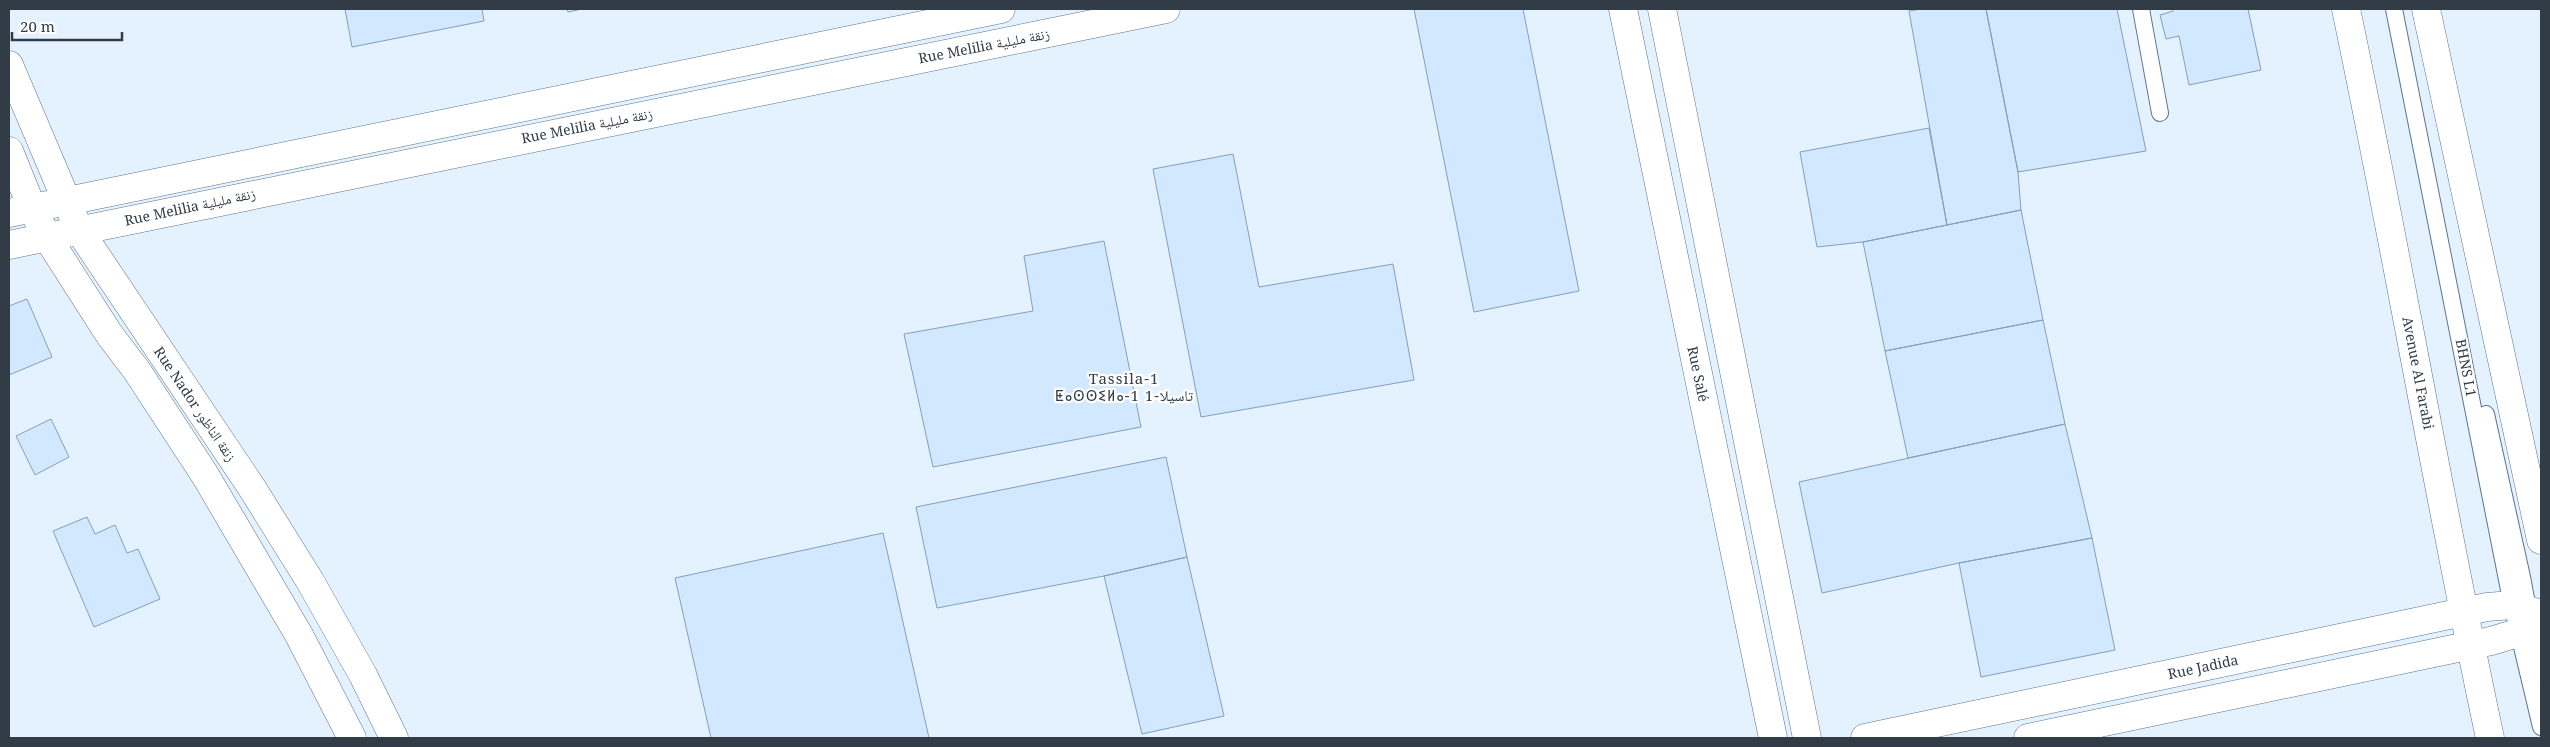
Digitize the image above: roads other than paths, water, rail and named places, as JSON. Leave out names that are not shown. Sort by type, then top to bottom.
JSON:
[{"type":"street","points":[[20,211],[1001,9]]},
{"type":"street","name":"Rue Melilia زنقة مليلية","points":[[9,244],[1166,9]]},
{"type":"street","name":"Rue Salé","points":[[1623,9],[1773,738]]},
{"type":"street","points":[[1662,9],[1807,738]]},
{"type":"street","name":"Avenue Al Farabi","points":[[2346,9],[2372,130],[2463,612],[2490,738]]},
{"type":"street","points":[[2426,9],[2541,540]]},
{"type":"street","name":"Rue Nador زنقة الناظور","points":[[9,65],[65,202],[79,230],[252,488],[310,580],[394,738]]},
{"type":"street","points":[[9,151],[20,211],[47,237],[88,302],[137,371],[210,483],[299,635],[352,738]]},
{"type":"street","name":"Rue Jadida","points":[[1865,738],[2463,612],[2529,620]]},
{"type":"street","points":[[2028,738],[2470,645],[2529,620]]},
{"type":"lane","points":[[2141,9],[2160,113]]},
{"type":"lane","name":"BHNS L1","points":[[2394,9],[2529,620],[2541,726]]},
{"type":"lane","name":"BHNS L1","points":[[2400,9],[2429,157],[2541,679]]},
{"type":"district","name":"Tassila-1 ⵟⴰⵙⵙⵉⵍⴰ-1 1-تاسيلا","points":[[1124,388]]}]
